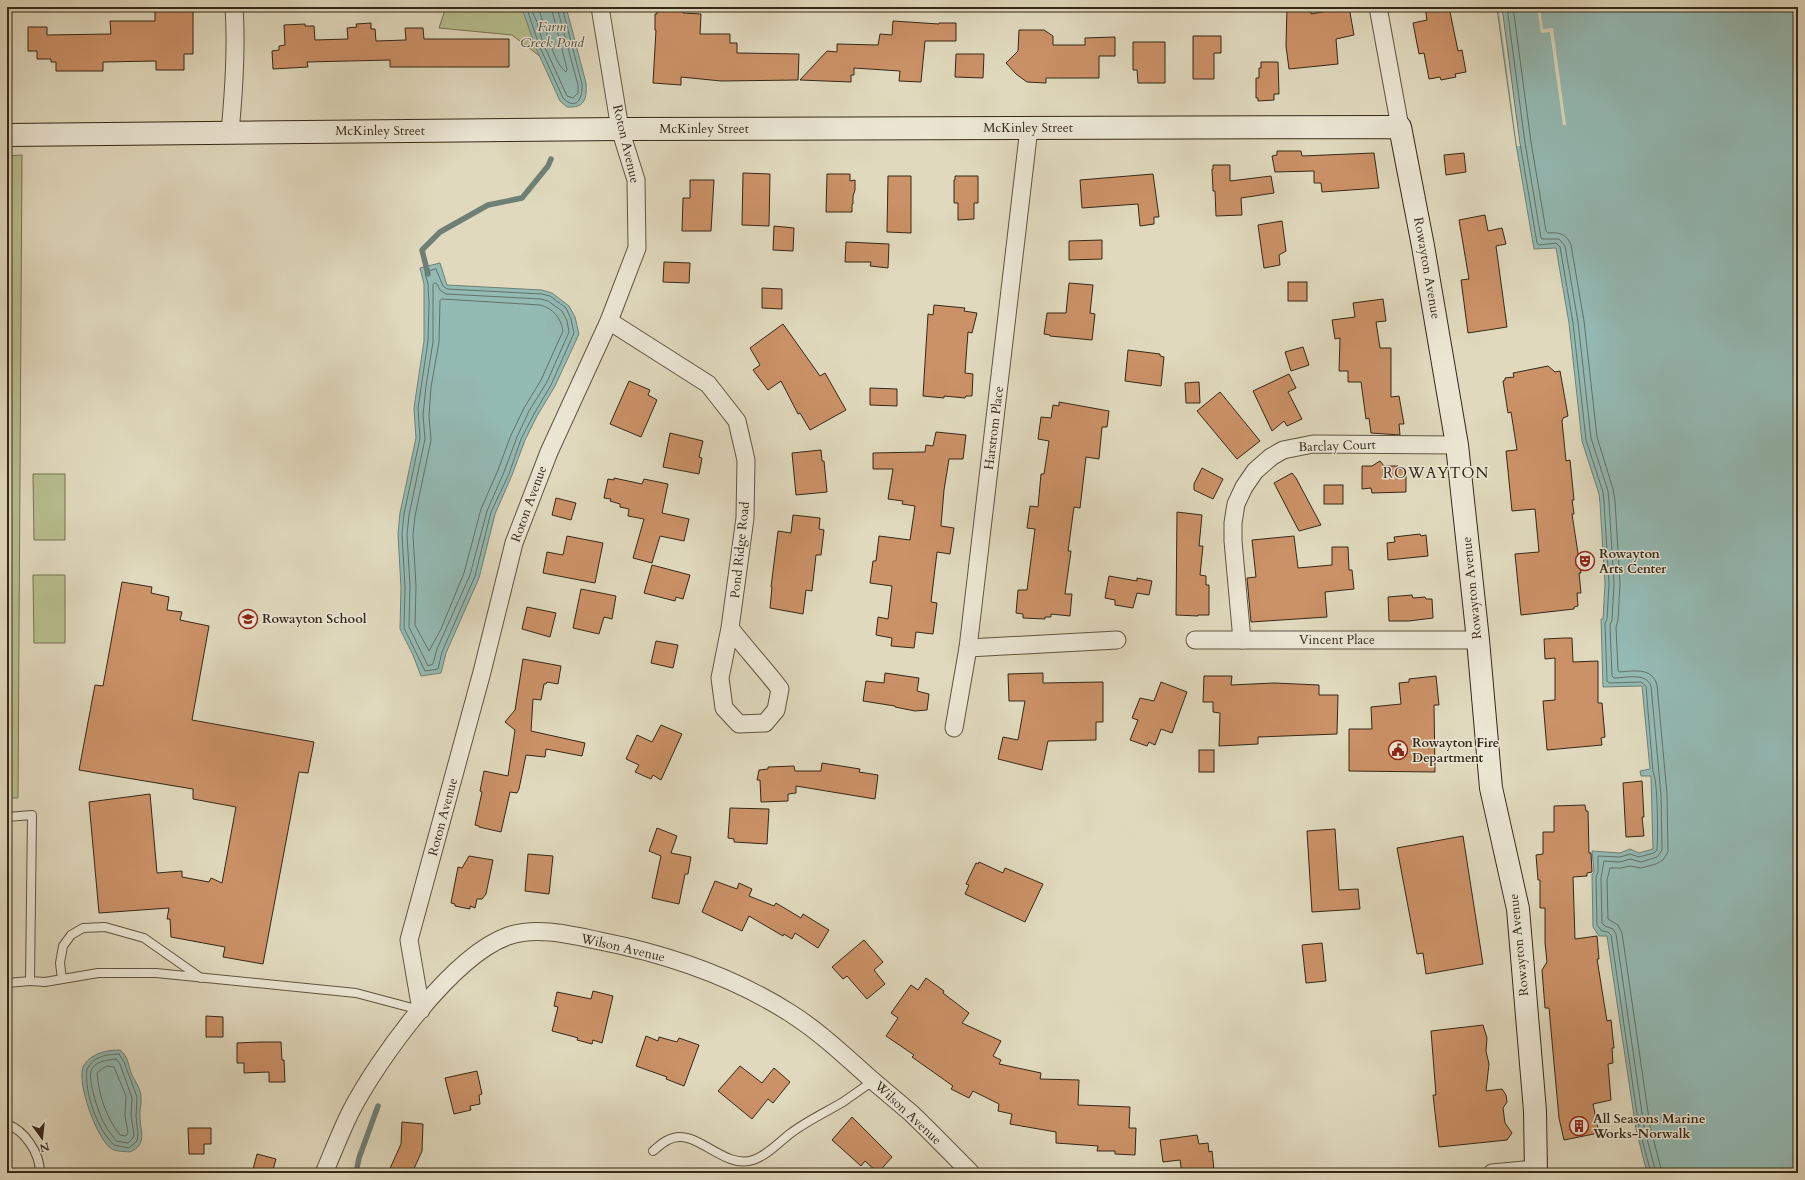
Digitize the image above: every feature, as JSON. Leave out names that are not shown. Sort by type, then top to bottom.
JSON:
[{"type":"main road","name":"McKinley Street","points":[[7,135],[620,129],[1400,127]]},
{"type":"main road","name":"Rowayton Avenue","points":[[1400,127],[1426,261],[1457,445],[1478,640],[1491,788],[1518,909],[1535,1111],[1536,1171]]},
{"type":"street","points":[[230,132],[235,83],[236,47],[234,7]]},
{"type":"street","name":"Roton Avenue","points":[[421,1010],[409,940],[482,672],[514,543],[549,452],[609,321],[637,248],[636,180],[620,129],[600,7]]},
{"type":"street","name":"Rowayton Avenue","points":[[1378,7],[1400,127]]},
{"type":"street","name":"Harstrom Place","points":[[954,728],[968,648],[1029,128]]},
{"type":"street","name":"Pond Ridge Road","points":[[609,321],[708,384],[737,421],[746,460],[746,518],[730,628],[720,678],[724,708],[739,724],[765,723],[776,710],[780,689],[767,672],[745,649],[730,628]]},
{"type":"street","name":"Barclay Court","points":[[1242,640],[1233,541],[1233,523],[1236,504],[1244,487],[1255,471],[1271,457],[1283,450],[1313,444],[1457,445]]},
{"type":"street","points":[[968,648],[1117,640]]},
{"type":"street","name":"Vincent Place","points":[[1195,640],[1478,640]]},
{"type":"street","name":"Wilson Avenue","points":[[324,1173],[350,1112],[370,1078],[421,1010],[457,970],[488,946],[508,936],[527,932],[564,934],[642,950],[708,971],[788,1012],[818,1032],[911,1114],[971,1173]]},
{"type":"street","points":[[1492,1173],[1536,1171]]},
{"type":"lane","points":[[7,817],[32,815],[30,981]]},
{"type":"lane","points":[[62,979],[60,963],[63,946],[71,935],[83,928],[105,927],[144,938],[202,978]]},
{"type":"lane","points":[[7,983],[30,981],[45,982],[105,973],[156,973],[356,993],[421,1010]]},
{"type":"lane","points":[[653,1151],[667,1140],[684,1136],[730,1159],[744,1161],[754,1160],[773,1148],[790,1134],[844,1101],[873,1081]]},
{"type":"lane","points":[[7,1124],[16,1127],[31,1144],[40,1166],[40,1173]]},
{"type":"green space","points":[[446,7],[556,7],[554,67],[512,35],[439,28]]},
{"type":"green space","points":[[22,155],[18,798],[7,798],[7,156]]},
{"type":"green space","points":[[33,474],[65,474],[65,540],[34,540]]},
{"type":"green space","points":[[33,575],[65,575],[65,643],[34,643]]},
{"type":"water","name":"Farm Creek Pond","points":[[517,7],[566,7],[586,83],[586,94],[584,101],[578,106],[567,107],[560,101],[535,46],[524,14]]},
{"type":"water","points":[[1510,7],[1798,7],[1798,1173],[1647,1173],[1636,1129],[1607,936],[1599,936],[1593,927],[1592,874],[1594,872],[1592,851],[1620,853],[1630,849],[1639,853],[1653,849],[1651,776],[1641,776],[1640,771],[1650,769],[1642,686],[1603,687],[1601,619],[1603,619],[1605,584],[1599,494],[1582,441],[1569,323],[1556,248],[1534,249],[1516,144],[1497,9]]},
{"type":"water","points":[[440,263],[447,285],[542,290],[552,293],[569,306],[575,317],[579,334],[555,386],[525,440],[495,514],[479,578],[446,653],[441,673],[421,676],[413,655],[400,629],[401,587],[398,534],[400,513],[416,438],[414,408],[424,341],[424,284],[420,268]]},
{"type":"water","points":[[120,1050],[127,1059],[141,1095],[140,1114],[142,1137],[136,1149],[130,1152],[114,1150],[106,1144],[94,1123],[82,1083],[82,1072],[87,1061],[100,1053]]},
{"type":"pier","points":[[1522,7],[1540,7],[1543,29],[1553,28],[1566,125],[1563,125],[1550,32],[1541,33],[1537,8],[1503,13],[1521,146],[1517,146],[1499,10]]},
{"type":"building","points":[[155,7],[193,7],[193,54],[184,54],[184,70],[156,70],[156,61],[103,62],[103,71],[56,71],[56,62],[51,62],[51,59],[37,59],[37,51],[28,51],[28,27],[47,27],[47,35],[111,34],[110,21],[155,21]]},
{"type":"building","points":[[657,7],[683,7],[683,13],[701,14],[700,34],[730,34],[730,43],[737,43],[737,53],[799,54],[798,80],[721,81],[681,77],[681,85],[653,83],[656,30],[655,14],[657,14]]},
{"type":"building","points":[[1287,7],[1311,7],[1311,14],[1349,7],[1354,35],[1336,39],[1338,64],[1289,69],[1286,46]]},
{"type":"building","points":[[1425,7],[1449,7],[1458,51],[1462,50],[1466,72],[1455,74],[1456,77],[1441,80],[1440,77],[1429,79],[1424,53],[1419,54],[1413,23],[1427,20]]},
{"type":"building","points":[[893,21],[939,24],[956,23],[956,41],[925,41],[921,82],[899,81],[900,71],[854,68],[854,75],[851,75],[851,82],[800,80],[827,51],[837,52],[837,44],[878,45],[880,34],[892,35]]},
{"type":"building","points":[[371,23],[371,29],[375,29],[376,41],[406,40],[405,28],[423,28],[424,39],[509,39],[509,67],[390,67],[390,60],[307,62],[308,67],[273,69],[272,51],[279,50],[279,46],[285,45],[284,25],[305,24],[305,26],[314,26],[315,40],[348,39],[347,28],[357,27],[356,24]]},
{"type":"building","points":[[1019,30],[1044,30],[1053,36],[1053,45],[1085,45],[1085,38],[1115,37],[1115,56],[1099,56],[1099,78],[1046,78],[1046,83],[1027,82],[1016,74],[1006,63],[1018,51]]},
{"type":"building","points":[[1193,36],[1221,36],[1221,53],[1214,53],[1214,79],[1193,79]]},
{"type":"building","points":[[1133,42],[1165,42],[1165,83],[1138,83],[1137,70],[1133,70]]},
{"type":"building","points":[[956,54],[984,54],[983,78],[955,77]]},
{"type":"building","points":[[1261,62],[1278,62],[1279,94],[1274,94],[1274,100],[1258,101],[1258,98],[1256,98],[1256,78],[1259,78],[1259,68],[1261,68]]},
{"type":"building","points":[[1277,151],[1301,151],[1302,156],[1374,153],[1379,188],[1322,192],[1321,183],[1314,183],[1314,171],[1275,172],[1272,156],[1277,155]]},
{"type":"building","points":[[1464,153],[1466,172],[1446,175],[1444,155]]},
{"type":"building","points":[[1213,165],[1230,165],[1230,181],[1271,176],[1274,193],[1241,198],[1242,215],[1216,216],[1215,191],[1213,191]]},
{"type":"building","points":[[743,173],[770,174],[769,226],[742,225]]},
{"type":"building","points":[[827,174],[850,174],[850,181],[855,180],[852,212],[826,212]]},
{"type":"building","points":[[1153,174],[1159,217],[1154,217],[1154,224],[1140,226],[1138,204],[1082,208],[1080,180]]},
{"type":"building","points":[[888,176],[911,176],[911,233],[887,232]]},
{"type":"building","points":[[955,176],[978,176],[978,203],[974,203],[974,219],[958,220],[958,203],[954,203]]},
{"type":"building","points":[[690,180],[714,180],[711,231],[682,231],[683,198],[690,198]]},
{"type":"building","points":[[1485,215],[1488,231],[1502,228],[1506,244],[1496,246],[1507,327],[1468,333],[1461,280],[1469,279],[1459,220]]},
{"type":"building","points":[[1282,221],[1286,251],[1279,255],[1280,265],[1264,268],[1258,225]]},
{"type":"building","points":[[774,226],[794,228],[793,251],[773,250]]},
{"type":"building","points":[[1102,240],[1102,259],[1069,260],[1069,241]]},
{"type":"building","points":[[846,242],[889,244],[888,268],[870,266],[871,262],[845,262]]},
{"type":"building","points":[[664,262],[690,263],[689,283],[663,282]]},
{"type":"building","points":[[1288,282],[1307,282],[1307,301],[1288,301]]},
{"type":"building","points":[[1069,283],[1093,285],[1090,313],[1095,314],[1092,340],[1050,336],[1044,334],[1047,313],[1066,313]]},
{"type":"building","points":[[762,288],[782,289],[782,309],[762,308]]},
{"type":"building","points":[[1383,299],[1386,321],[1376,322],[1380,348],[1391,348],[1391,397],[1399,396],[1404,424],[1399,424],[1400,435],[1371,433],[1369,418],[1366,419],[1361,382],[1348,382],[1348,371],[1339,371],[1340,338],[1335,339],[1332,320],[1355,317],[1353,303]]},
{"type":"building","points":[[934,305],[965,308],[964,311],[977,313],[972,333],[968,332],[965,373],[973,374],[972,396],[966,396],[965,398],[944,396],[944,398],[923,396],[928,314],[933,315]]},
{"type":"building","points":[[783,324],[820,376],[825,373],[846,410],[810,430],[800,413],[798,414],[781,381],[768,390],[753,370],[760,365],[750,348]]},
{"type":"building","points":[[1303,347],[1309,365],[1291,371],[1285,352]]},
{"type":"building","points":[[1128,350],[1160,354],[1160,356],[1164,357],[1161,386],[1125,381]]},
{"type":"building","points":[[1548,366],[1555,372],[1560,371],[1568,416],[1563,418],[1562,421],[1566,461],[1570,460],[1574,500],[1572,500],[1574,514],[1572,514],[1581,573],[1579,573],[1581,593],[1577,593],[1578,606],[1574,607],[1574,609],[1521,615],[1515,554],[1539,552],[1535,509],[1512,511],[1506,451],[1517,450],[1511,412],[1508,413],[1503,381],[1505,378],[1514,377],[1513,373]]},
{"type":"building","points":[[1289,374],[1296,388],[1288,392],[1302,419],[1287,426],[1284,421],[1272,431],[1253,391]]},
{"type":"building","points":[[629,381],[650,390],[648,395],[657,400],[641,437],[610,424]]},
{"type":"building","points":[[1199,382],[1200,403],[1186,403],[1185,383]]},
{"type":"building","points":[[870,388],[897,389],[897,406],[870,405]]},
{"type":"building","points":[[1220,392],[1260,441],[1237,459],[1197,411]]},
{"type":"building","points":[[1059,402],[1109,411],[1107,427],[1102,427],[1099,459],[1086,457],[1080,508],[1074,507],[1068,551],[1071,551],[1065,594],[1072,594],[1070,616],[1051,614],[1051,617],[1045,617],[1045,619],[1023,618],[1023,614],[1016,613],[1018,590],[1027,590],[1035,529],[1027,528],[1030,506],[1038,507],[1041,474],[1044,474],[1049,441],[1038,439],[1041,417],[1051,418],[1053,405],[1059,406]]},
{"type":"building","points":[[936,432],[966,435],[963,459],[949,459],[944,490],[941,526],[954,528],[950,554],[937,552],[931,602],[937,603],[933,634],[916,632],[914,648],[891,646],[892,638],[876,635],[878,617],[888,619],[892,586],[870,583],[873,561],[876,561],[879,536],[910,540],[915,506],[902,504],[903,501],[888,499],[893,469],[873,469],[873,453],[925,452],[926,445],[933,446]]},
{"type":"building","points":[[670,433],[703,441],[699,457],[702,458],[699,474],[663,467]]},
{"type":"building","points":[[821,450],[822,461],[824,461],[827,492],[796,495],[792,453]]},
{"type":"building","points":[[1380,461],[1384,466],[1398,466],[1397,469],[1406,469],[1406,492],[1372,493],[1371,488],[1362,489],[1362,466],[1372,466]]},
{"type":"building","points":[[1202,468],[1223,479],[1213,499],[1194,490],[1194,484]]},
{"type":"building","points":[[1292,473],[1321,525],[1299,531],[1274,483]]},
{"type":"building","points":[[614,478],[642,484],[644,479],[668,484],[662,513],[689,519],[684,541],[660,536],[652,563],[633,558],[644,519],[628,516],[629,509],[620,507],[620,504],[610,501],[611,499],[604,498],[608,479],[614,480]]},
{"type":"building","points":[[1324,485],[1343,485],[1343,504],[1324,504]]},
{"type":"building","points":[[556,498],[576,503],[571,520],[552,515]]},
{"type":"building","points":[[1177,512],[1202,515],[1199,546],[1203,546],[1200,575],[1206,576],[1206,585],[1209,585],[1209,615],[1176,615]]},
{"type":"building","points":[[793,515],[820,518],[819,529],[824,530],[821,555],[816,555],[812,591],[806,590],[803,614],[770,608],[778,531],[791,533]]},
{"type":"building","points":[[1420,534],[1421,536],[1426,535],[1428,556],[1388,560],[1387,543],[1395,542],[1394,537]]},
{"type":"building","points":[[567,536],[603,543],[595,583],[543,573],[547,552],[563,555]]},
{"type":"building","points":[[1294,536],[1298,568],[1332,565],[1332,547],[1348,547],[1349,570],[1352,570],[1354,589],[1325,592],[1327,617],[1251,622],[1247,578],[1256,577],[1252,540]]},
{"type":"building","points":[[652,565],[690,575],[683,599],[676,597],[675,601],[644,593]]},
{"type":"building","points":[[1109,576],[1137,581],[1137,578],[1152,581],[1149,595],[1137,593],[1133,608],[1115,605],[1115,600],[1105,598]]},
{"type":"building","points":[[122,582],[152,587],[151,593],[169,597],[167,610],[182,612],[180,620],[209,626],[192,720],[314,742],[308,773],[299,772],[263,964],[223,957],[225,947],[171,937],[170,919],[167,919],[169,908],[99,913],[89,802],[150,794],[157,873],[182,871],[182,877],[209,882],[211,878],[222,883],[236,807],[193,799],[193,789],[79,770],[95,685],[103,686]]},
{"type":"building","points":[[581,589],[616,596],[612,619],[604,617],[599,634],[573,628]]},
{"type":"building","points":[[1412,595],[1413,598],[1425,597],[1426,599],[1432,599],[1433,618],[1409,621],[1389,621],[1388,597]]},
{"type":"building","points":[[527,607],[556,613],[550,637],[522,629]]},
{"type":"building","points":[[1572,638],[1573,662],[1598,661],[1598,703],[1602,703],[1605,737],[1601,738],[1602,745],[1547,750],[1543,701],[1555,700],[1555,658],[1545,659],[1544,639]]},
{"type":"building","points":[[656,641],[678,645],[673,668],[651,663]]},
{"type":"building","points":[[523,659],[561,666],[558,684],[547,682],[544,684],[541,700],[533,699],[531,731],[585,743],[582,756],[546,749],[545,757],[526,755],[519,789],[517,793],[510,792],[501,832],[475,825],[482,792],[480,791],[484,771],[508,776],[515,730],[505,722],[515,710]]},
{"type":"building","points":[[885,673],[919,678],[917,691],[929,694],[927,710],[915,711],[863,701],[866,681],[884,683]]},
{"type":"building","points":[[1043,673],[1043,683],[1103,682],[1103,722],[1096,722],[1096,740],[1048,741],[1042,770],[998,759],[1003,737],[1018,740],[1025,701],[1009,701],[1008,674]]},
{"type":"building","points":[[1204,676],[1232,676],[1231,685],[1274,683],[1319,685],[1319,695],[1338,695],[1337,734],[1258,737],[1258,744],[1219,746],[1220,713],[1213,712],[1213,702],[1203,702]]},
{"type":"building","points":[[1436,676],[1439,705],[1434,705],[1435,772],[1349,771],[1349,729],[1372,729],[1371,707],[1401,704],[1399,683],[1409,682],[1409,679]]},
{"type":"building","points":[[1161,682],[1187,692],[1172,733],[1161,729],[1155,745],[1149,742],[1147,746],[1130,740],[1138,720],[1132,718],[1140,698],[1154,701]]},
{"type":"building","points":[[661,725],[682,734],[661,780],[653,775],[651,779],[635,772],[639,765],[626,759],[637,735],[652,742]]},
{"type":"building","points":[[1199,750],[1214,750],[1214,772],[1199,772]]},
{"type":"building","points":[[822,763],[860,769],[859,772],[878,775],[875,799],[796,786],[796,793],[788,794],[788,801],[761,802],[760,780],[757,780],[759,770],[768,769],[768,767],[794,766],[795,771],[821,771]]},
{"type":"building","points":[[1642,781],[1644,817],[1642,817],[1644,836],[1626,837],[1623,783]]},
{"type":"building","points":[[1585,805],[1586,811],[1588,811],[1589,853],[1591,853],[1592,872],[1587,873],[1587,876],[1573,877],[1575,939],[1597,936],[1599,959],[1597,959],[1607,1021],[1611,1020],[1614,1048],[1612,1048],[1613,1063],[1608,1064],[1611,1100],[1593,1104],[1599,1133],[1564,1140],[1559,1118],[1549,1008],[1545,1008],[1542,970],[1547,962],[1545,943],[1545,908],[1540,908],[1540,880],[1538,880],[1536,855],[1543,854],[1543,832],[1554,832],[1554,806]]},
{"type":"building","points":[[730,808],[769,809],[767,844],[734,842],[734,839],[728,838]]},
{"type":"building","points":[[657,828],[677,836],[671,853],[691,857],[688,874],[685,874],[679,904],[652,898],[661,856],[649,851]]},
{"type":"building","points":[[1335,829],[1339,890],[1358,889],[1360,909],[1312,912],[1307,831]]},
{"type":"building","points":[[1463,836],[1483,964],[1426,974],[1423,953],[1417,954],[1397,848]]},
{"type":"building","points":[[528,854],[553,856],[549,894],[525,891]]},
{"type":"building","points":[[469,856],[493,860],[486,894],[482,899],[477,899],[475,908],[470,906],[470,909],[455,906],[455,904],[451,903],[458,867],[462,868]]},
{"type":"building","points":[[979,862],[1003,873],[1005,868],[1043,884],[1025,922],[965,894],[969,885],[966,884],[976,863],[978,864]]},
{"type":"building","points":[[715,881],[737,889],[739,883],[752,889],[749,896],[774,906],[776,903],[801,918],[803,914],[829,930],[818,948],[795,933],[792,939],[784,934],[783,936],[749,916],[742,931],[702,912]]},
{"type":"building","points":[[864,940],[883,962],[874,970],[885,984],[867,999],[847,976],[843,979],[832,967]]},
{"type":"building","points":[[1322,943],[1326,981],[1306,983],[1302,945]]},
{"type":"building","points":[[926,978],[944,991],[943,993],[969,1013],[962,1023],[1001,1041],[993,1056],[1001,1060],[999,1064],[1041,1073],[1040,1079],[1079,1080],[1078,1105],[1130,1107],[1129,1128],[1136,1128],[1135,1155],[1115,1154],[1115,1151],[1097,1151],[1098,1146],[1056,1143],[1056,1132],[1010,1124],[1012,1114],[998,1111],[999,1104],[973,1091],[969,1098],[951,1089],[953,1086],[912,1057],[914,1055],[886,1036],[898,1018],[891,1013],[911,985],[918,990]]},
{"type":"building","points":[[593,991],[613,996],[602,1043],[593,1040],[592,1044],[577,1040],[578,1038],[552,1031],[558,1007],[554,1006],[557,992],[591,999]]},
{"type":"building","points":[[206,1016],[223,1017],[223,1037],[206,1037]]},
{"type":"building","points":[[1483,1025],[1487,1038],[1486,1051],[1489,1064],[1486,1091],[1502,1089],[1506,1095],[1507,1102],[1503,1108],[1505,1123],[1512,1133],[1507,1140],[1439,1147],[1433,1095],[1436,1095],[1431,1031]]},
{"type":"building","points":[[646,1036],[658,1041],[659,1037],[677,1042],[679,1038],[699,1045],[684,1086],[666,1079],[667,1077],[636,1066]]},
{"type":"building","points":[[281,1042],[285,1082],[269,1082],[269,1072],[244,1073],[244,1063],[237,1063],[237,1043]]},
{"type":"building","points":[[740,1066],[762,1083],[774,1068],[790,1082],[773,1103],[768,1099],[752,1119],[718,1091]]},
{"type":"building","points":[[477,1071],[482,1094],[479,1095],[480,1104],[470,1106],[471,1110],[454,1114],[445,1078]]},
{"type":"building","points":[[852,1117],[892,1157],[878,1173],[865,1161],[861,1166],[832,1140]]},
{"type":"building","points":[[402,1122],[423,1124],[422,1151],[412,1173],[388,1173],[401,1144]]},
{"type":"building","points":[[188,1128],[211,1128],[211,1144],[204,1144],[204,1154],[189,1154]]},
{"type":"building","points":[[1197,1135],[1199,1144],[1208,1143],[1209,1152],[1212,1151],[1214,1170],[1182,1173],[1180,1160],[1163,1162],[1160,1140]]},
{"type":"building","points":[[257,1154],[276,1159],[272,1173],[252,1173]]},
{"type":"waterway","points":[[428,274],[422,250],[440,232],[488,205],[522,198],[548,166],[551,159]]},
{"type":"waterway","points":[[356,1173],[359,1158],[378,1106]]},
{"type":"place","name":"Rowayton Arts Center","points":[[1585,561]]},
{"type":"place","name":"Rowayton School","points":[[248,619]]},
{"type":"place","name":"Rowayton Fire Department","points":[[1398,750]]},
{"type":"place","name":"All Seasons Marine Works-Norwalk","points":[[1579,1126]]},
{"type":"district","name":"ROWAYTON","points":[[1436,473]]}]
